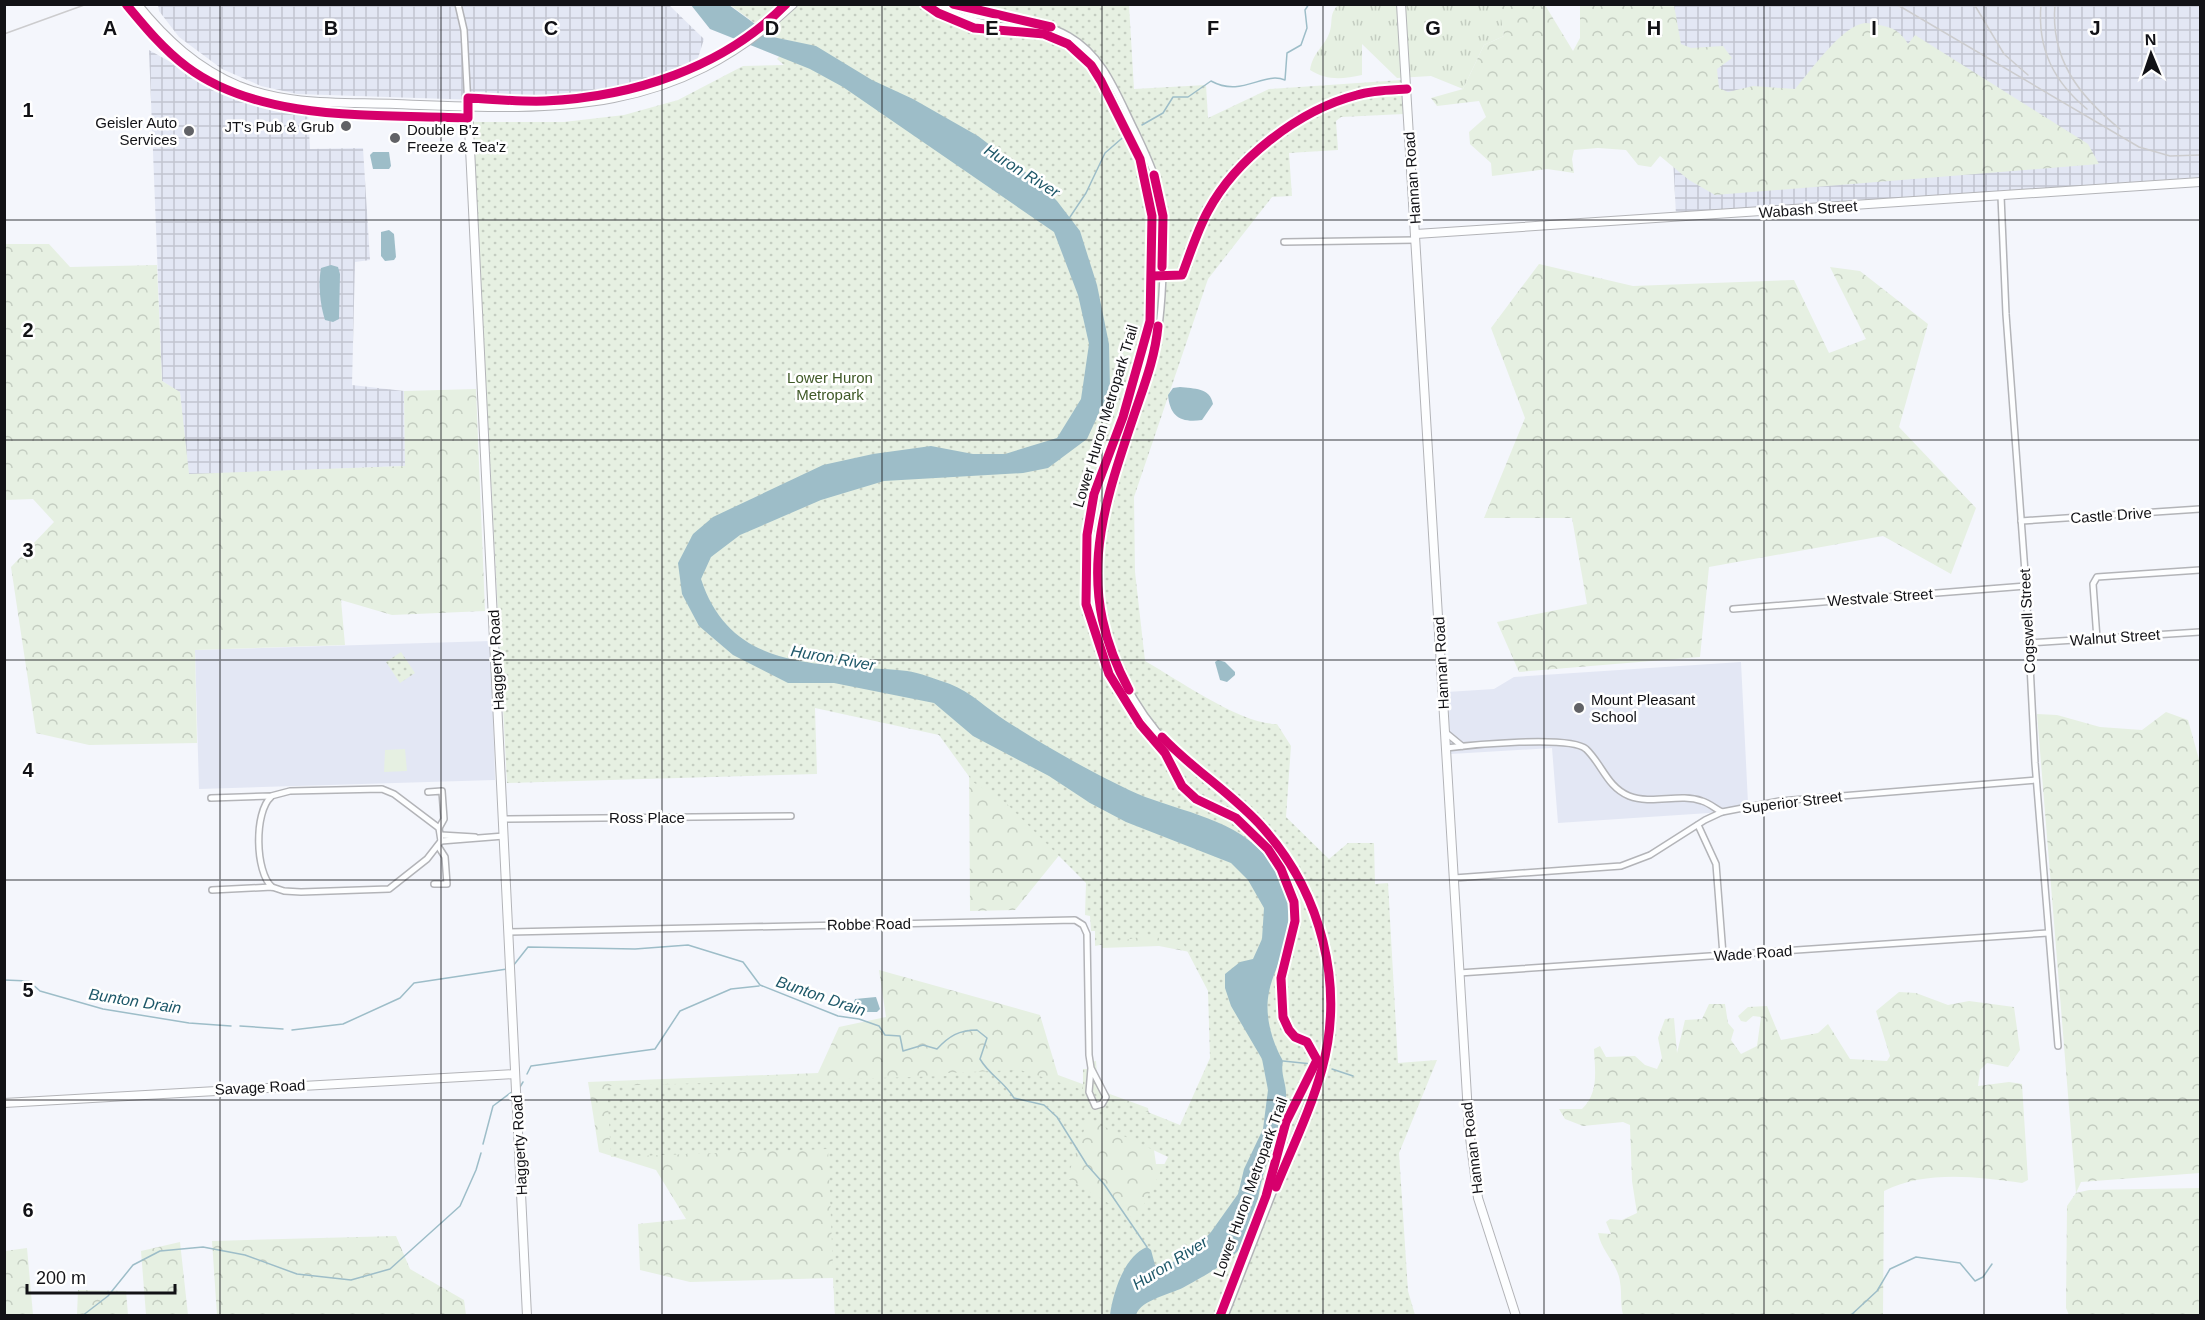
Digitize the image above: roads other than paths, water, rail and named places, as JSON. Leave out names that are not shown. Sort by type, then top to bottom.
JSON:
[{"type":"street","points":[[137,4],[167,39],[201,66],[238,85],[266,95],[318,102],[542,108],[615,99],[676,80],[731,53],[776,20],[793,4]]},
{"type":"street","name":"Haggerty Road","points":[[458,4],[464,30],[527,1316]]},
{"type":"street","points":[[939,4],[977,21],[1016,25],[1036,23]]},
{"type":"street","points":[[945,4],[972,15],[1036,23]]},
{"type":"street","points":[[952,4],[1036,23],[1069,36],[1088,50],[1103,68],[1149,162],[1162,206],[1163,234],[1155,348],[1107,497],[1099,533],[1098,586],[1109,644],[1130,692],[1157,731],[1180,755],[1255,820],[1287,859],[1316,917],[1328,968],[1330,1024],[1318,1080],[1225,1316]]},
{"type":"street","name":"Hannan Road","points":[[1401,4],[1466,1098],[1476,1188],[1491,1245],[1516,1316]]},
{"type":"street","name":"Wabash Street","points":[[1284,242],[1416,237],[2200,182]]},
{"type":"street","name":"Cogswell Street","points":[[2001,196],[2006,314],[2030,643],[2036,780],[2058,1046]]},
{"type":"street","name":"Castle Drive","points":[[2021,520],[2200,509]]},
{"type":"street","points":[[2097,639],[2092,584],[2097,577],[2200,570]]},
{"type":"street","name":"Westvale Street","points":[[1733,609],[2026,586]]},
{"type":"street","name":"Walnut Street","points":[[2030,643],[2200,632]]},
{"type":"street","points":[[1445,732],[1462,746]]},
{"type":"street","points":[[1446,748],[1575,743],[1594,758],[1616,788],[1630,796],[1701,801],[1722,812]]},
{"type":"street","name":"Superior Street","points":[[1454,878],[1622,866],[1650,855],[1722,812],[1783,800],[2036,780]]},
{"type":"street","points":[[211,798],[271,796],[290,791],[386,790],[439,828]]},
{"type":"street","points":[[428,792],[442,791],[444,819],[439,828],[445,857],[447,884],[434,885]]},
{"type":"street","points":[[271,796],[260,814],[260,841],[262,870],[272,887]]},
{"type":"street","name":"Ross Place","points":[[504,819],[791,816]]},
{"type":"street","points":[[1698,825],[1716,864],[1723,955]]},
{"type":"street","points":[[212,890],[272,887],[284,891],[301,892],[389,889],[440,841],[504,836]]},
{"type":"street","name":"Robbe Road","points":[[509,932],[1075,920],[1083,925],[1087,934],[1091,1100],[1095,1106],[1102,1104],[1106,1097],[1091,1068]]},
{"type":"street","name":"Wade Road","points":[[1459,972],[2048,933]]},
{"type":"street","name":"Savage Road","points":[[4,1103],[515,1074]]},
{"type":"water","name":"Huron River","points":[[691,5],[729,5],[773,37],[816,46],[872,80],[913,99],[978,136],[1037,181],[1057,201],[1080,231],[1097,285],[1109,344],[1110,389],[1087,439],[1048,468],[1023,473],[884,481],[821,500],[740,535],[711,557],[701,579],[715,610],[735,633],[758,648],[785,658],[912,672],[950,684],[965,691],[1036,740],[1129,790],[1233,830],[1249,840],[1273,865],[1285,889],[1288,915],[1284,943],[1270,988],[1268,1019],[1272,1037],[1283,1061],[1282,1070],[1286,1092],[1281,1127],[1263,1176],[1253,1224],[1245,1242],[1227,1261],[1186,1286],[1144,1305],[1136,1315],[1110,1315],[1117,1286],[1132,1258],[1147,1247],[1151,1250],[1155,1265],[1173,1262],[1195,1249],[1211,1232],[1238,1194],[1244,1169],[1263,1129],[1268,1090],[1262,1059],[1231,1006],[1225,988],[1225,974],[1240,962],[1253,959],[1262,939],[1264,908],[1248,880],[1231,863],[1126,822],[1090,803],[1049,776],[973,736],[934,703],[834,683],[788,683],[733,655],[699,626],[682,594],[678,563],[693,534],[713,517],[823,465],[873,454],[931,446],[973,454],[1005,454],[1057,438],[1081,399],[1089,344],[1078,295],[1054,232],[843,87],[810,69],[710,29]]},
{"type":"water","points":[[373,152],[389,152],[391,166],[389,169],[373,169],[370,155]]},
{"type":"water","points":[[389,230],[394,234],[396,257],[394,260],[385,261],[381,256],[381,232]]},
{"type":"water","points":[[331,265],[338,267],[340,274],[339,319],[333,322],[325,320],[320,287],[321,268]]},
{"type":"water","points":[[1173,388],[1201,390],[1209,394],[1213,404],[1202,420],[1183,419],[1171,409],[1168,395]]},
{"type":"water","points":[[1218,660],[1225,662],[1235,672],[1235,675],[1227,682],[1220,680],[1215,662]]},
{"type":"water","points":[[876,997],[880,1009],[877,1012],[855,1012],[852,1008],[855,999]]},
{"type":"waterway","points":[[1142,125],[1163,113],[1173,97],[1188,97],[1211,81],[1233,87],[1269,79],[1285,80],[1287,53],[1301,45],[1307,28],[1305,10],[1309,4]]},
{"type":"waterway","points":[[1068,220],[1086,193],[1105,153],[1128,133]]},
{"type":"waterway","name":"Bunton Drain","points":[[513,966],[528,947],[635,949],[688,945],[743,962],[760,985],[838,1016],[859,1019],[879,1026],[885,1035],[900,1036],[903,1051],[923,1045],[937,1049],[955,1035],[977,1030],[987,1038],[980,1059],[984,1065],[1014,1098],[1044,1105],[1057,1117],[1087,1165],[1104,1184],[1147,1247]]},
{"type":"waterway","name":"Bunton Drain","points":[[292,1030],[343,1024],[400,998],[414,983],[507,969]]},
{"type":"waterway","name":"Bunton Drain","points":[[4,980],[29,981],[40,991],[103,1009],[189,1023],[231,1026]]},
{"type":"waterway","points":[[527,1074],[531,1066],[655,1049],[680,1011],[731,989],[759,986]]},
{"type":"waterway","name":"Bunton Drain","points":[[240,1026],[283,1029]]},
{"type":"waterway","points":[[1283,1061],[1312,1064]]},
{"type":"waterway","points":[[1332,1069],[1353,1076]]},
{"type":"waterway","points":[[520,1087],[523,1082]]},
{"type":"waterway","points":[[483,1144],[493,1106],[513,1091]]},
{"type":"waterway","points":[[82,1316],[108,1296],[133,1265],[160,1251],[203,1247],[245,1255],[297,1274],[351,1280],[390,1269],[460,1206],[481,1153]]},
{"type":"waterway","points":[[1850,1316],[1877,1291],[1890,1269],[1916,1257],[1960,1263],[1975,1281],[1983,1277],[1992,1264]]},
{"type":"railway","points":[[4,34],[87,4]]},
{"type":"railway","points":[[1896,4],[2139,147],[2170,156],[2200,155]]},
{"type":"railway","points":[[1974,4],[2004,54],[2028,75]]},
{"type":"railway","points":[[2041,4],[2042,36],[2050,63],[2065,88],[2087,109]]},
{"type":"railway","points":[[2055,4],[2057,42],[2070,75],[2092,103],[2120,129]]},
{"type":"place","name":"JT's Pub & Grub","points":[[346,126]]},
{"type":"place","name":"Geisler Auto Services","points":[[189,131]]},
{"type":"place","name":"Double B'z Freeze & Tea'z","points":[[395,138]]},
{"type":"place","name":"Mount Pleasant School","points":[[1579,708]]},
{"type":"park label","name":"Lower Huron Metropark","points":[[830,386]]}]
